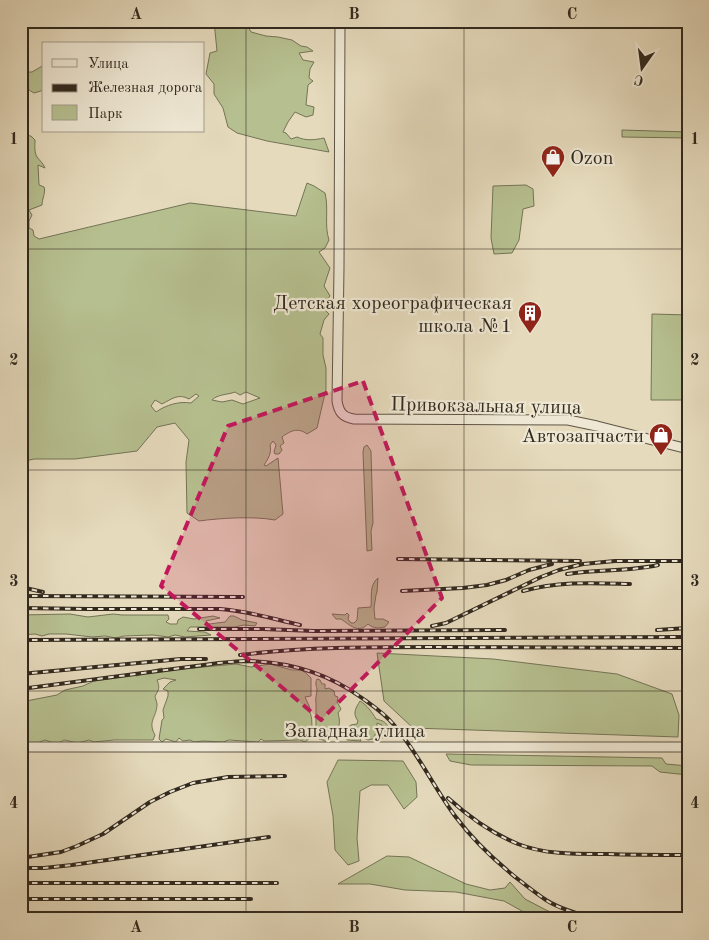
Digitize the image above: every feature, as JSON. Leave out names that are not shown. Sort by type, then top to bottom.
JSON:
[{"type":"street","name":"Привокзальная улица","points":[[340,21],[337,401],[338,410],[341,414],[354,419],[568,420],[688,449]]},
{"type":"street","name":"Западная улица","points":[[21,747],[688,747]]},
{"type":"highlighted area","points":[[363,381],[442,598],[321,720],[161,586],[228,426]]},
{"type":"green space","points":[[214,21],[245,21],[251,32],[292,40],[313,51],[299,53],[303,60],[314,62],[310,69],[309,78],[313,81],[308,85],[306,105],[314,107],[313,115],[306,117],[295,112],[283,132],[291,139],[297,137],[310,140],[324,138],[329,152],[267,141],[237,133],[228,127],[223,108],[214,94],[214,84],[206,74],[210,53],[217,51]]},
{"type":"green space","points":[[42,66],[42,91],[34,93],[24,85],[21,72],[32,72]]},
{"type":"green space","points":[[21,94],[26,99],[27,104],[26,116],[22,122],[22,135],[31,136],[35,140],[36,155],[45,168],[38,165],[39,185],[44,187],[42,205],[29,210],[32,215],[29,221],[29,228],[33,230],[34,236],[39,239],[190,203],[296,216],[307,183],[325,193],[329,240],[325,248],[319,252],[330,268],[324,286],[330,296],[325,303],[324,309],[329,314],[324,320],[320,334],[323,338],[326,389],[317,428],[307,434],[297,430],[282,437],[284,443],[280,446],[282,450],[279,454],[274,452],[276,445],[273,441],[270,445],[270,453],[264,465],[266,466],[278,458],[283,514],[275,520],[237,518],[199,521],[187,513],[186,462],[189,440],[175,423],[157,427],[137,451],[75,459],[34,459],[21,462]],"holes":[[[235,392],[240,395],[246,392],[260,398],[243,404],[232,400],[222,402],[212,400]],[[196,394],[199,396],[191,403],[173,404],[156,412],[151,406],[155,400],[162,404],[178,397],[189,399]]]},
{"type":"green space","points":[[622,130],[688,132],[688,138],[622,137]]},
{"type":"green space","points":[[526,185],[533,189],[534,206],[523,209],[519,240],[512,253],[494,254],[491,238],[493,186]]},
{"type":"green space","points":[[652,314],[688,315],[688,400],[651,400]]},
{"type":"green space","points":[[367,445],[371,451],[373,523],[371,531],[372,550],[367,551],[363,452],[364,447]]},
{"type":"green space","points":[[378,578],[374,608],[375,619],[383,619],[389,622],[385,627],[379,628],[368,624],[357,628],[341,619],[336,619],[332,614],[345,615],[347,613],[349,615],[348,619],[351,623],[354,623],[357,620],[358,608],[371,607],[372,588]]},
{"type":"green space","points":[[70,614],[88,617],[113,614],[168,615],[169,619],[166,622],[170,624],[177,624],[178,620],[183,617],[194,619],[213,616],[220,618],[206,621],[209,624],[225,622],[230,616],[234,616],[257,623],[255,626],[190,627],[187,631],[205,632],[211,635],[185,637],[175,635],[168,637],[153,635],[116,638],[66,634],[21,635],[21,615]]},
{"type":"green space","points":[[377,653],[493,659],[617,674],[672,694],[679,715],[678,737],[413,728],[384,701]]},
{"type":"green space","points":[[236,664],[251,667],[270,664],[292,670],[301,670],[306,673],[311,678],[311,696],[305,697],[310,708],[311,737],[305,742],[300,740],[264,741],[261,739],[258,742],[229,740],[223,742],[194,742],[190,740],[183,741],[179,738],[176,742],[166,739],[162,742],[159,739],[164,718],[163,710],[168,696],[168,691],[163,689],[170,682],[176,680],[164,678],[157,680],[159,688],[155,696],[157,708],[152,722],[155,735],[153,740],[94,742],[89,740],[78,743],[64,740],[57,744],[45,740],[37,743],[21,742],[21,702],[57,695],[65,690],[83,686],[94,681],[130,674],[137,676],[162,668],[162,671]]},
{"type":"green space","points":[[317,679],[322,684],[325,684],[325,689],[329,688],[334,691],[335,696],[338,697],[337,702],[341,709],[338,713],[338,729],[326,742],[319,739],[316,735]]},
{"type":"green space","points":[[360,701],[376,719],[385,723],[394,734],[392,738],[378,737],[382,731],[382,725],[377,723],[377,731],[373,739],[368,740],[361,737],[361,741],[347,740],[346,729],[351,725],[357,724],[358,721],[355,711]]},
{"type":"green space","points":[[446,754],[662,758],[666,764],[688,766],[688,775],[660,772],[652,766],[471,765],[450,761]]},
{"type":"green space","points":[[338,760],[403,761],[416,782],[417,797],[404,809],[388,785],[371,785],[360,791],[357,838],[359,861],[348,865],[335,850],[333,816],[327,782]]},
{"type":"green space","points":[[387,856],[409,857],[466,884],[490,890],[505,888],[510,882],[525,899],[566,919],[539,919],[504,901],[456,892],[405,890],[370,884],[338,884]]},
{"type":"railway","points":[[398,559],[580,561]]},
{"type":"railway","points":[[432,626],[446,623],[559,570],[583,564],[615,561],[688,561]]},
{"type":"railway","points":[[402,591],[487,585],[552,564]]},
{"type":"railway","points":[[567,574],[635,569],[658,565]]},
{"type":"railway","points":[[523,591],[563,584],[630,584]]},
{"type":"railway","points":[[21,587],[43,592]]},
{"type":"railway","points":[[21,596],[243,597]]},
{"type":"railway","points":[[21,608],[220,609],[251,613],[300,625]]},
{"type":"railway","points":[[657,630],[688,628]]},
{"type":"railway","points":[[199,629],[314,631],[505,630]]},
{"type":"railway","points":[[21,640],[688,637]]},
{"type":"railway","points":[[425,647],[688,648]]},
{"type":"railway","points":[[240,655],[312,649],[432,647]]},
{"type":"railway","points":[[21,674],[181,659],[206,659]]},
{"type":"railway","points":[[21,689],[242,661],[279,664],[323,676],[336,682],[375,707],[390,721],[411,747],[455,816],[477,842],[501,865],[552,904],[572,912],[599,919]]},
{"type":"railway","points":[[21,858],[61,852],[77,846],[103,834],[150,802],[193,783],[228,777],[285,776]]},
{"type":"railway","points":[[448,798],[490,830],[529,848],[574,854],[688,855]]},
{"type":"railway","points":[[21,868],[72,865],[269,837]]},
{"type":"railway","points":[[21,883],[277,883]]},
{"type":"railway","points":[[21,899],[251,899]]},
{"type":"railway","points":[[21,915],[266,915]]},
{"type":"place","name":"Ozon","points":[[553,178]]},
{"type":"place","name":"Детская хореографическая школа №1","points":[[530,334]]},
{"type":"place","name":"Автозапчасти","points":[[661,456]]}]
